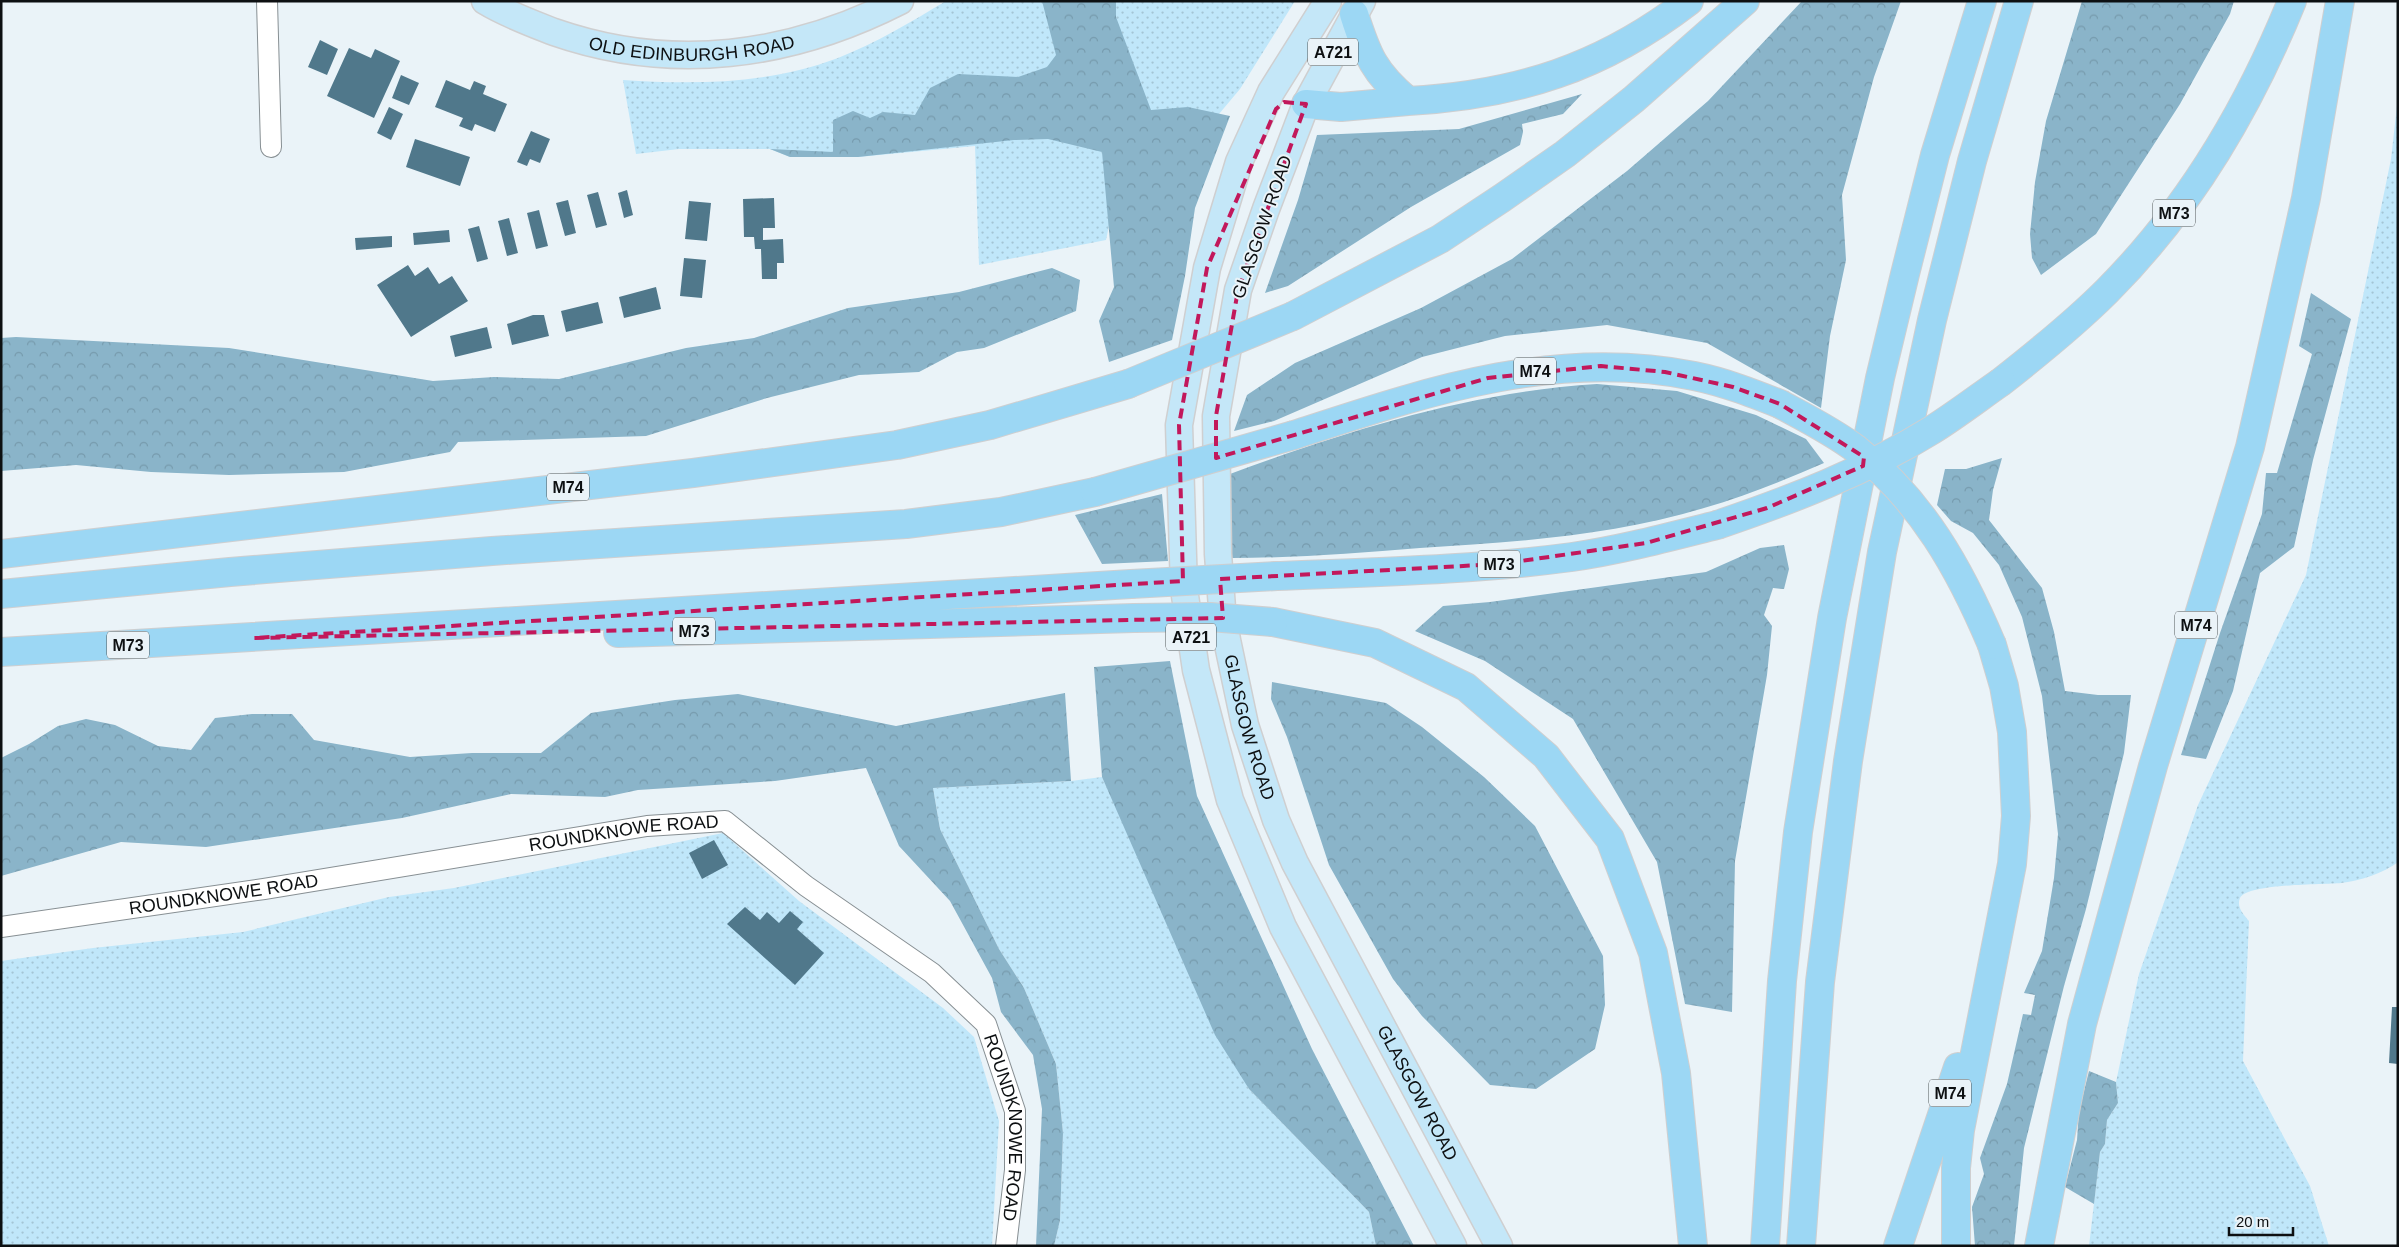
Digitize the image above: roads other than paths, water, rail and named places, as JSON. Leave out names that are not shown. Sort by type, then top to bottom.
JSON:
[{"type":"highway","points":[[1306,104],[1341,107],[1490,93],[1561,73],[1622,46],[1689,1]]},
{"type":"highway","name":"M74","points":[[1634,99],[1730,1]]},
{"type":"highway","name":"M74","points":[[1,554],[693,473],[897,445],[990,425],[1128,384],[1293,316],[1440,239],[1566,154],[1634,99],[1745,1]]},
{"type":"highway","points":[[1765,1246],[1782,981],[1798,832],[1832,618],[1880,378],[1905,274],[1935,155],[1982,1]]},
{"type":"highway","points":[[1801,1246],[1820,982],[1848,761],[1882,552],[1932,320],[1969,171],[2018,1]]},
{"type":"highway","name":"M73","points":[[1,652],[1132,584],[1500,564],[1573,557],[1646,543],[1717,525],[1810,491],[1900,448],[1932,430],[2043,349],[2108,290],[2179,208],[2213,158],[2242,108],[2276,40],[2292,1]]},
{"type":"highway","name":"M74","points":[[2039,1246],[2084,1014],[2153,766],[2250,446],[2306,198],[2340,1]]},
{"type":"highway","points":[[1358,7],[1373,65],[1391,87],[1408,101]]},
{"type":"highway","name":"M74","points":[[1,594],[230,572],[443,555],[906,524],[1001,512],[1095,492],[1294,435],[1397,402],[1488,378],[1572,368],[1626,367],[1695,376],[1733,386],[1780,404],[1826,429],[1856,450],[1908,501],[1935,534],[1958,570],[1992,645],[2004,686],[2012,732],[2016,773],[2016,816],[2012,864],[1960,1130],[1956,1168],[1956,1246]]},
{"type":"highway","name":"M73","points":[[254,638],[691,632],[1210,617],[1273,622],[1375,643],[1466,687],[1546,756],[1610,839],[1653,953],[1676,1073],[1693,1246]]},
{"type":"highway","name":"M74","points":[[1898,1246],[1953,1083],[1997,939]]},
{"type":"main road","name":"OLD EDINBURGH ROAD","points":[[485,1],[528,22],[585,41],[663,55],[695,56],[761,50],[789,44],[850,24],[900,1]]},
{"type":"main road","name":"GLASGOW ROAD","points":[[1328,1],[1271,92],[1240,162],[1207,268],[1180,425],[1184,589],[1196,670],[1230,800],[1284,927],[1453,1246]]},
{"type":"main road","name":"GLASGOW ROAD","points":[[1358,7],[1306,104],[1238,290],[1216,416],[1218,554],[1222,608],[1227,640],[1248,734],[1276,820],[1295,864],[1499,1246]]},
{"type":"main road","points":[[1207,268],[1276,109],[1284,102],[1306,104]]},
{"type":"street","points":[[267,1],[271,147]]},
{"type":"street","name":"ROUNDKNOWE ROAD","points":[[1,927],[264,889],[647,826],[725,821],[806,886],[932,973],[986,1024],[1015,1111],[1015,1170],[1006,1246]]}]
